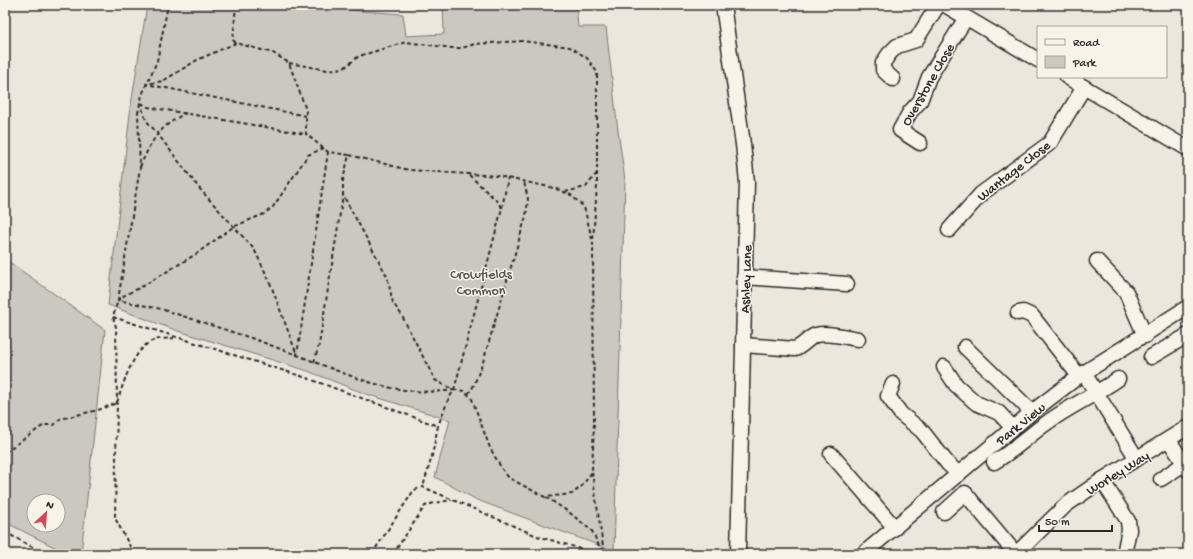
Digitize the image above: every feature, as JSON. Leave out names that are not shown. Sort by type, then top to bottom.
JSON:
[{"type":"street","name":"Ashley Lane","points":[[723,5],[746,166],[747,210],[744,277],[738,554]]},
{"type":"street","points":[[893,79],[883,70],[885,59],[897,46],[916,40],[938,5]]},
{"type":"street","points":[[945,5],[1037,59]]},
{"type":"street","name":"Overstone Close","points":[[920,142],[900,130],[910,112],[920,102],[929,77],[966,18]]},
{"type":"street","points":[[1069,78],[1188,149]]},
{"type":"street","name":"Wantage Close","points":[[949,230],[982,194],[1050,143],[1084,87]]},
{"type":"street","points":[[1097,261],[1126,292],[1145,336]]},
{"type":"street","points":[[744,277],[847,284]]},
{"type":"street","name":"Park View","points":[[863,554],[1012,427],[1082,375],[1188,307]]},
{"type":"street","points":[[1018,313],[1023,312],[1032,316],[1082,375],[1096,394],[1137,459]]},
{"type":"street","points":[[743,345],[795,349],[802,346],[815,336],[826,335],[858,339]]},
{"type":"street","points":[[1151,356],[1188,335]]},
{"type":"street","points":[[965,347],[1032,412]]},
{"type":"street","points":[[944,367],[956,385],[976,403],[999,413],[1012,427]]},
{"type":"street","points":[[994,462],[1009,453],[1048,422],[1096,394],[1118,379]]},
{"type":"street","points":[[893,384],[888,396],[901,414],[922,431],[948,464],[958,474]]},
{"type":"street","name":"Worley Way","points":[[1016,554],[1066,505],[1102,480],[1188,427]]},
{"type":"street","points":[[1161,479],[1186,467],[1169,440]]},
{"type":"street","points":[[831,454],[895,528]]},
{"type":"street","points":[[1102,480],[1128,521],[1129,530],[1124,554]]},
{"type":"street","points":[[944,512],[966,493],[1016,554]]},
{"type":"path","points":[[134,554],[115,518],[117,403],[116,327],[113,317],[118,300],[140,168],[138,113],[146,84],[157,61],[168,5]]},
{"type":"path","points":[[236,5],[233,40],[236,43]]},
{"type":"path","points":[[146,84],[163,81],[197,60],[236,43],[273,53],[289,63],[327,70],[344,68],[359,56],[406,42],[462,48],[475,44],[522,41],[570,47],[587,58],[597,72],[597,172],[593,243],[594,422],[592,472],[604,554]]},
{"type":"path","points":[[289,63],[295,77],[306,116],[306,134]]},
{"type":"path","points":[[146,84],[306,116]]},
{"type":"path","points":[[140,102],[148,107],[306,134],[328,152],[349,155],[409,170],[508,178],[564,192],[571,195],[584,207],[593,243]]},
{"type":"path","points":[[140,102],[146,120],[233,227],[254,249],[269,280],[297,355]]},
{"type":"path","points":[[140,168],[157,134],[170,122],[186,113]]},
{"type":"path","points":[[118,300],[125,294],[142,286],[196,254],[233,227],[264,214],[273,207],[308,155],[324,148]]},
{"type":"path","points":[[297,355],[328,152]]},
{"type":"path","points":[[314,362],[319,346],[343,195],[343,180],[349,155]]},
{"type":"path","points":[[564,192],[586,187],[597,172]]},
{"type":"path","points":[[468,174],[495,198],[502,208]]},
{"type":"path","points":[[423,487],[432,456],[438,426],[448,400],[454,390],[502,208],[508,178]]},
{"type":"path","points":[[468,394],[473,387],[483,362],[526,216],[528,199],[524,182]]},
{"type":"path","points":[[343,195],[387,276],[393,303],[401,314],[436,380],[454,390]]},
{"type":"path","points":[[118,300],[161,309],[251,338],[391,389],[431,393],[454,390],[465,391],[472,399],[490,448],[509,478],[545,497],[570,513],[592,530],[604,554]]},
{"type":"path","points":[[113,317],[175,338],[304,377],[438,426]]},
{"type":"path","points":[[117,403],[128,370],[140,352],[154,340],[175,338]]},
{"type":"path","points":[[5,452],[44,425],[54,425],[60,420],[98,410],[117,403]]},
{"type":"path","points":[[545,497],[572,494],[582,486],[592,472]]},
{"type":"path","points":[[372,554],[414,490],[423,487],[537,536],[599,554]]},
{"type":"path","points":[[393,554],[425,506],[434,502],[453,500]]},
{"type":"path","points":[[5,532],[45,554]]},
{"type":"green space","name":"Crowfields Common","points":[[147,5],[334,5],[335,9],[403,14],[406,36],[444,34],[443,5],[576,5],[578,27],[606,27],[625,180],[614,551],[477,500],[435,477],[450,420],[366,394],[305,370],[175,330],[108,305],[131,105]]},
{"type":"green space","points":[[5,259],[105,330],[81,554],[68,554],[27,533],[66,533],[66,493],[26,493],[26,533],[5,522]]}]
